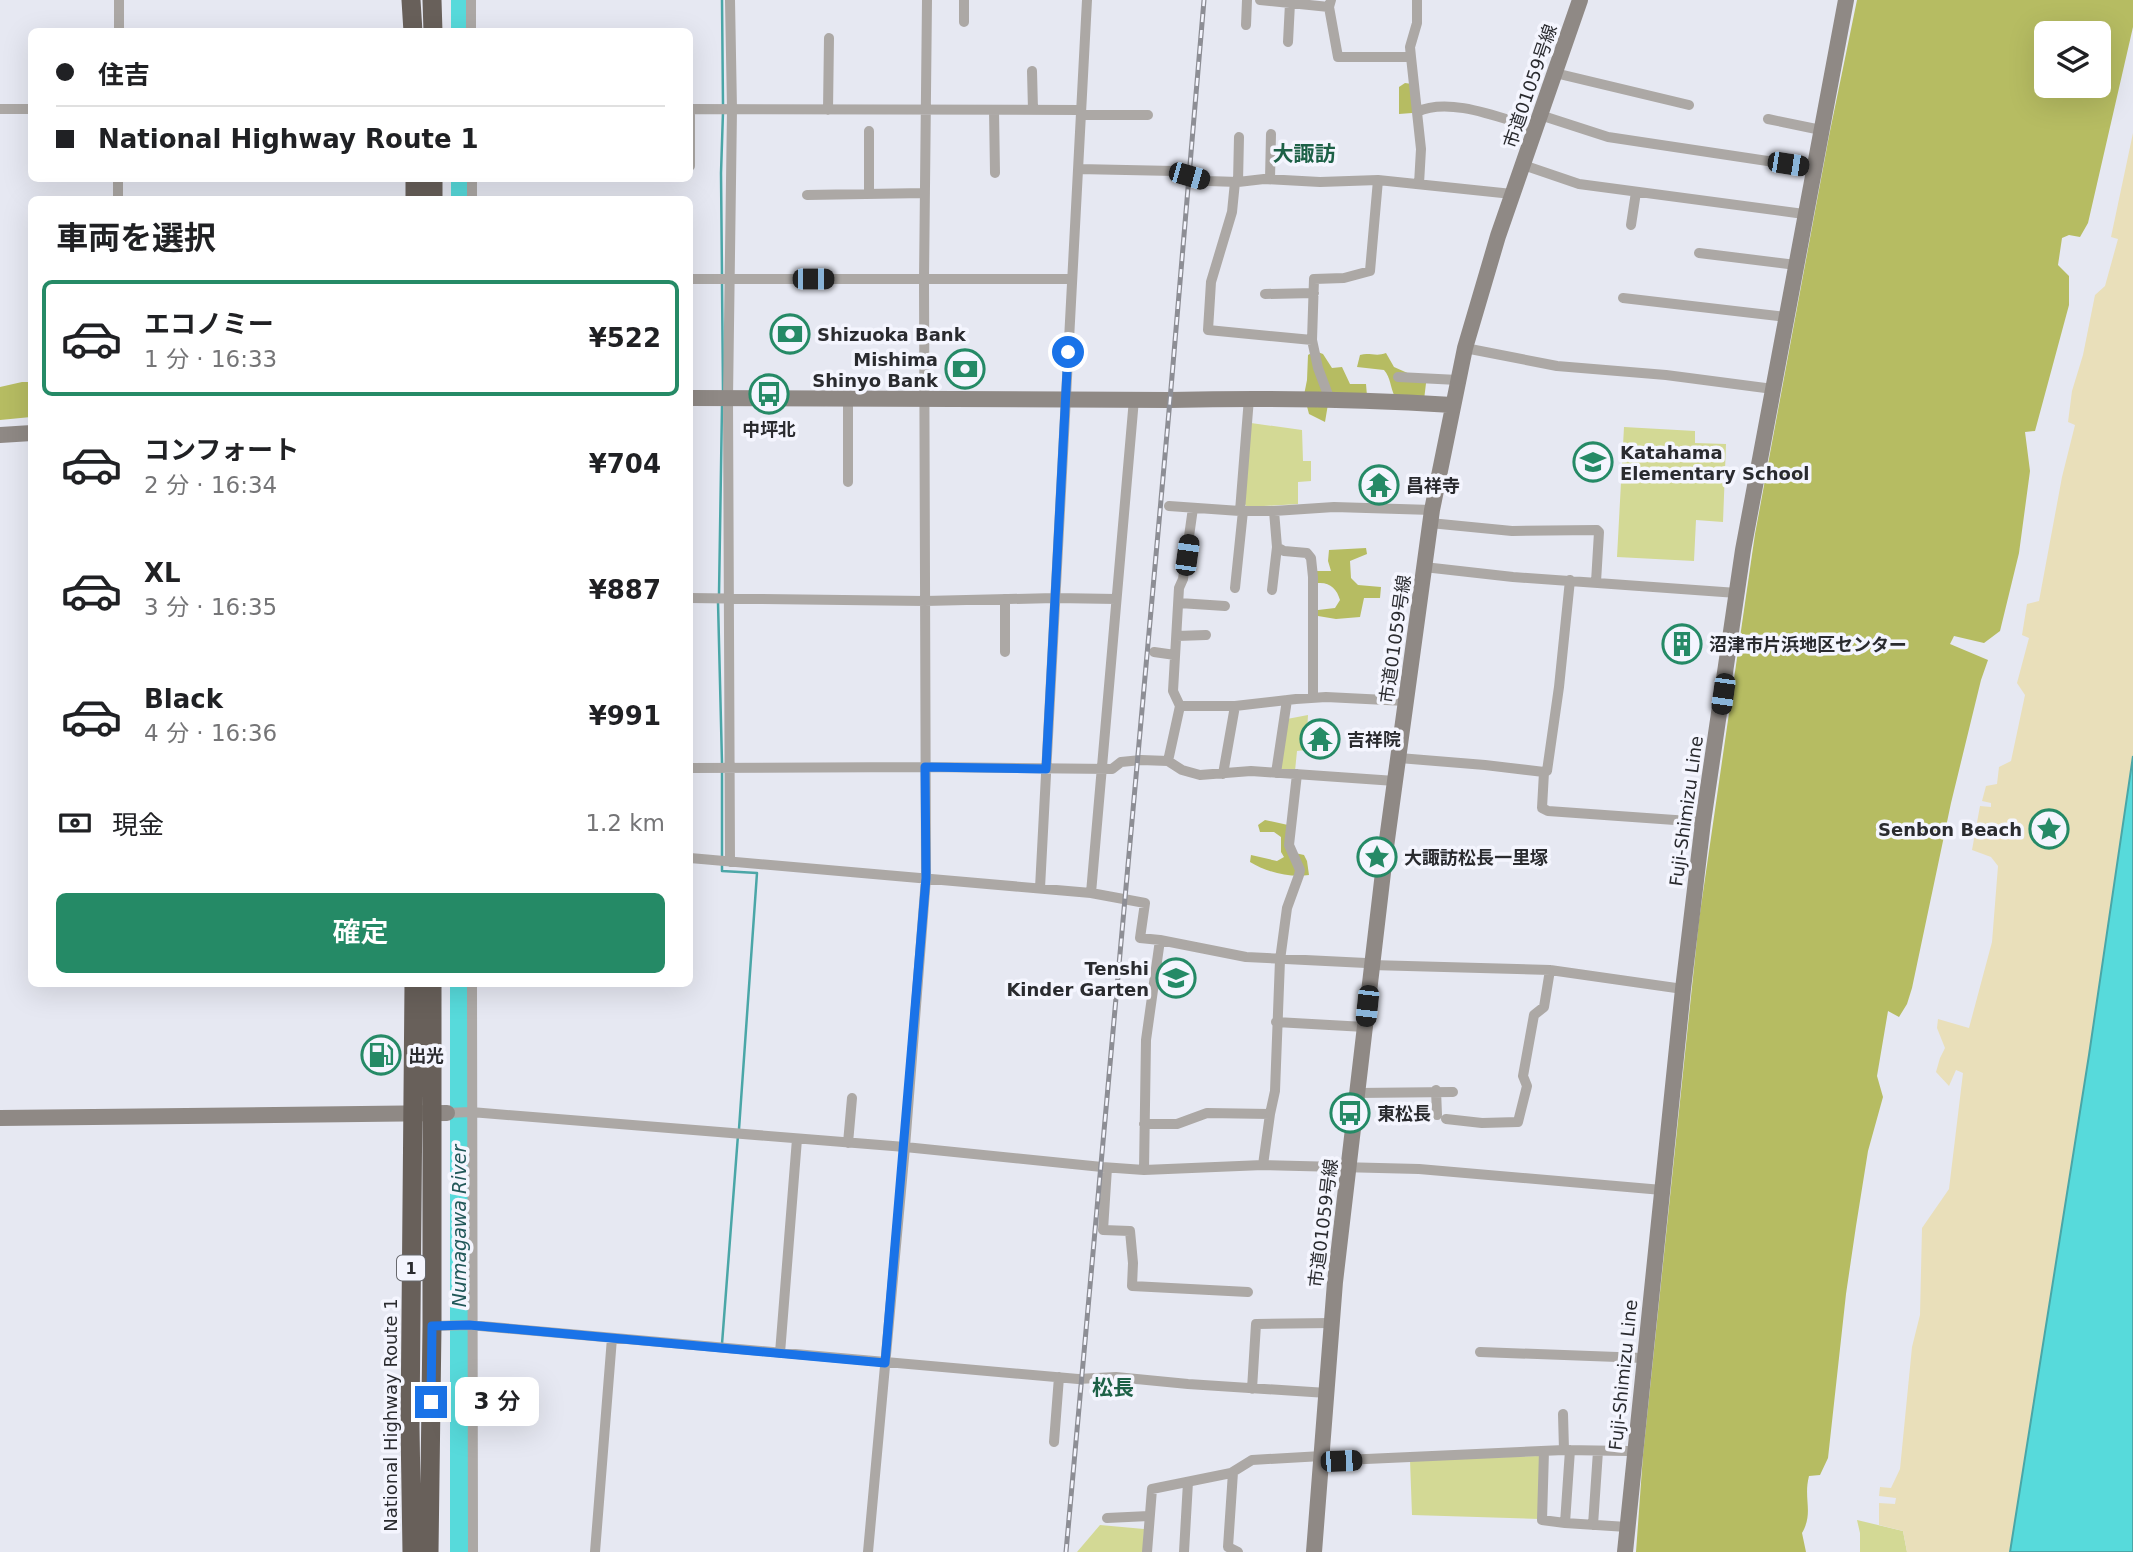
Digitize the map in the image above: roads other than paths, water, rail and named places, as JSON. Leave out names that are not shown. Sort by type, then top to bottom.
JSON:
[{"type":"highway","points":[[411,0],[413,28]]},
{"type":"highway","points":[[432,0],[433,28]]},
{"type":"highway","name":"National Highway Route 1","points":[[412,1552],[410,1427],[414,987]]},
{"type":"highway","name":"1","points":[[429,1552],[439,1326],[440,1113],[432,987]]},
{"type":"street","points":[[119,0],[119,28]]},
{"type":"street","points":[[471,0],[471,28]]},
{"type":"street","points":[[730,0],[732,109],[729,278],[722,398],[729,598],[730,862]]},
{"type":"street","points":[[868,1552],[905,1147],[926,878],[924,279],[927,0]]},
{"type":"street","points":[[964,0],[964,22]]},
{"type":"street","points":[[1040,888],[1087,0]]},
{"type":"street","points":[[1246,25],[1247,0]]},
{"type":"street","points":[[1260,0],[1330,4],[1338,57],[1411,57]]},
{"type":"street","points":[[1416,0],[1417,23],[1410,47],[1421,149],[1419,184]]},
{"type":"street","name":"市道01059号線","points":[[1314,1552],[1331,1323],[1371,965],[1431,516],[1465,348],[1512,194],[1580,0]]},
{"type":"street","name":"Fuji-Shimizu Line","points":[[1625,1552],[1683,989],[1703,822],[1737,593],[1804,214],[1846,0]]},
{"type":"street","points":[[1288,42],[1290,3]]},
{"type":"street","points":[[828,110],[829,38]]},
{"type":"street","points":[[1032,71],[1033,110]]},
{"type":"street","points":[[1555,73],[1689,105]]},
{"type":"street","points":[[1417,112],[1426,107],[1461,107],[1608,137],[1814,168]]},
{"type":"street","points":[[0,108],[28,109]]},
{"type":"street","points":[[693,112],[711,109],[1033,110],[1148,115]]},
{"type":"street","points":[[994,110],[995,173]]},
{"type":"street","points":[[1768,119],[1821,130]]},
{"type":"street","points":[[869,131],[869,194]]},
{"type":"street","points":[[1270,179],[1271,134]]},
{"type":"street","points":[[1239,137],[1237,182],[1232,212],[1211,282],[1208,330],[1312,340]]},
{"type":"street","points":[[1523,165],[1579,184],[1804,214]]},
{"type":"street","points":[[1078,169],[1174,171],[1208,181],[1378,180],[1512,194]]},
{"type":"street","points":[[1330,400],[1318,368],[1312,340],[1314,279],[1345,278],[1370,271],[1378,180]]},
{"type":"street","points":[[807,195],[925,192]]},
{"type":"street","points":[[1632,225],[1636,192]]},
{"type":"street","points":[[1699,253],[1796,265]]},
{"type":"street","points":[[693,279],[1072,279]]},
{"type":"street","points":[[1265,294],[1314,293]]},
{"type":"street","points":[[1623,298],[1786,317]]},
{"type":"street","points":[[1465,348],[1558,366],[1773,388]]},
{"type":"street","points":[[1398,377],[1458,380]]},
{"type":"street","points":[[693,398],[1249,398],[1370,400],[1452,405]]},
{"type":"street","points":[[1235,588],[1249,398]]},
{"type":"street","points":[[848,399],[848,482]]},
{"type":"street","points":[[1091,893],[1134,399]]},
{"type":"street","points":[[0,435],[28,433]]},
{"type":"street","points":[[1169,506],[1242,511],[1334,507],[1431,516],[1511,531],[1597,530],[1596,582]]},
{"type":"street","points":[[1168,761],[1180,706],[1173,691],[1179,588],[1183,579],[1193,508]]},
{"type":"street","points":[[1272,590],[1277,547],[1274,511]]},
{"type":"street","points":[[1277,547],[1284,551],[1307,553],[1311,558],[1313,698]]},
{"type":"street","points":[[1424,567],[1513,577],[1737,593]]},
{"type":"street","points":[[1570,580],[1559,687],[1547,771],[1544,772],[1542,808],[1548,811],[1703,822]]},
{"type":"street","points":[[693,598],[925,601],[1116,599]]},
{"type":"street","points":[[1005,599],[1005,652]]},
{"type":"street","points":[[1179,603],[1225,606]]},
{"type":"street","points":[[1177,636],[1206,635]]},
{"type":"street","points":[[1154,652],[1175,655]]},
{"type":"street","points":[[1180,706],[1235,706],[1313,698],[1406,701]]},
{"type":"street","points":[[1276,773],[1287,700]]},
{"type":"street","points":[[1223,774],[1235,706]]},
{"type":"street","points":[[1399,758],[1544,772]]},
{"type":"street","points":[[693,768],[1112,769],[1121,762],[1132,760],[1168,761],[1182,770],[1200,775],[1251,771],[1395,780]]},
{"type":"street","points":[[1264,1165],[1275,1091],[1280,960],[1287,908],[1300,870],[1289,845],[1297,774]]},
{"type":"street","points":[[693,858],[1091,893],[1145,903],[1140,938],[1233,955],[1371,965],[1550,971],[1683,989]]},
{"type":"street","points":[[1144,1170],[1146,1040],[1160,940]]},
{"type":"street","points":[[1436,1090],[1441,1117],[1482,1123],[1518,1122],[1527,1086],[1522,1076],[1534,1015],[1544,1007],[1550,971]]},
{"type":"street","points":[[472,987],[473,1552]]},
{"type":"street","points":[[1276,1022],[1364,1027]]},
{"type":"street","points":[[1357,1093],[1436,1090],[1453,1092]]},
{"type":"street","points":[[848,1143],[852,1098]]},
{"type":"street","points":[[0,1118],[472,1113],[905,1147],[1107,1168],[1144,1170],[1264,1165],[1349,1167],[1477,1174],[1662,1191]]},
{"type":"street","points":[[1144,1124],[1177,1124],[1207,1113],[1270,1114]]},
{"type":"street","points":[[780,1353],[797,1139]]},
{"type":"street","points":[[1107,1168],[1102,1230],[1130,1231],[1132,1286],[1248,1292]]},
{"type":"street","points":[[1252,1389],[1256,1324],[1331,1323]]},
{"type":"street","points":[[439,1326],[471,1325],[1078,1379],[1116,1377],[1327,1393]]},
{"type":"street","points":[[594,1552],[612,1338]]},
{"type":"street","points":[[1480,1352],[1644,1358]]},
{"type":"street","points":[[1054,1442],[1059,1377]]},
{"type":"street","points":[[1563,1414],[1567,1450],[1565,1522]]},
{"type":"street","points":[[1147,1552],[1152,1489],[1233,1472],[1252,1460],[1567,1450],[1634,1453]]},
{"type":"street","points":[[1544,1451],[1542,1520],[1627,1528]]},
{"type":"street","points":[[1592,1525],[1598,1451]]},
{"type":"street","points":[[1233,1472],[1228,1547],[1238,1552]]},
{"type":"street","points":[[1184,1552],[1188,1482]]},
{"type":"street","points":[[1107,1518],[1149,1516]]},
{"type":"water","points":[[2133,756],[2133,1552],[2010,1552],[2089,1055]]},
{"type":"waterway","name":"Numagawa River","points":[[460,0],[460,28]]},
{"type":"waterway","points":[[722,0],[723,105]]},
{"type":"waterway","points":[[722,276],[723,112]]},
{"type":"waterway","name":"Numagawa River","points":[[460,182],[460,196]]},
{"type":"waterway","points":[[722,283],[723,392]]},
{"type":"waterway","points":[[719,595],[722,406]]},
{"type":"waterway","points":[[718,602],[722,763]]},
{"type":"waterway","points":[[722,770],[722,857]]},
{"type":"waterway","points":[[722,864],[722,871],[757,873],[739,1129]]},
{"type":"waterway","name":"Numagawa River","points":[[459,987],[459,1552]]},
{"type":"waterway","points":[[722,1344],[738,1135]]},
{"type":"railway","points":[[1066,1552],[1204,0]]},
{"type":"place","name":"Shizuoka Bank","points":[[790,334]]},
{"type":"place","name":"Mishima Shinyo Bank","points":[[965,369]]},
{"type":"place","name":"中坪北","points":[[769,394]]},
{"type":"place","name":"Katahama Elementary School","points":[[1593,462]]},
{"type":"place","name":"昌祥寺","points":[[1379,485]]},
{"type":"place","name":"沼津市片浜地区センター","points":[[1682,644]]},
{"type":"place","name":"吉祥院","points":[[1320,739]]},
{"type":"place","name":"Senbon Beach","points":[[2049,829]]},
{"type":"place","name":"大諏訪松長一里塚","points":[[1377,857]]},
{"type":"place","name":"Tenshi Kinder Garten","points":[[1176,978]]},
{"type":"place","name":"出光","points":[[381,1055]]},
{"type":"place","name":"東松長","points":[[1350,1113]]},
{"type":"district","name":"大諏訪","points":[[1304,154]]},
{"type":"district","name":"松長","points":[[1113,1388]]}]
